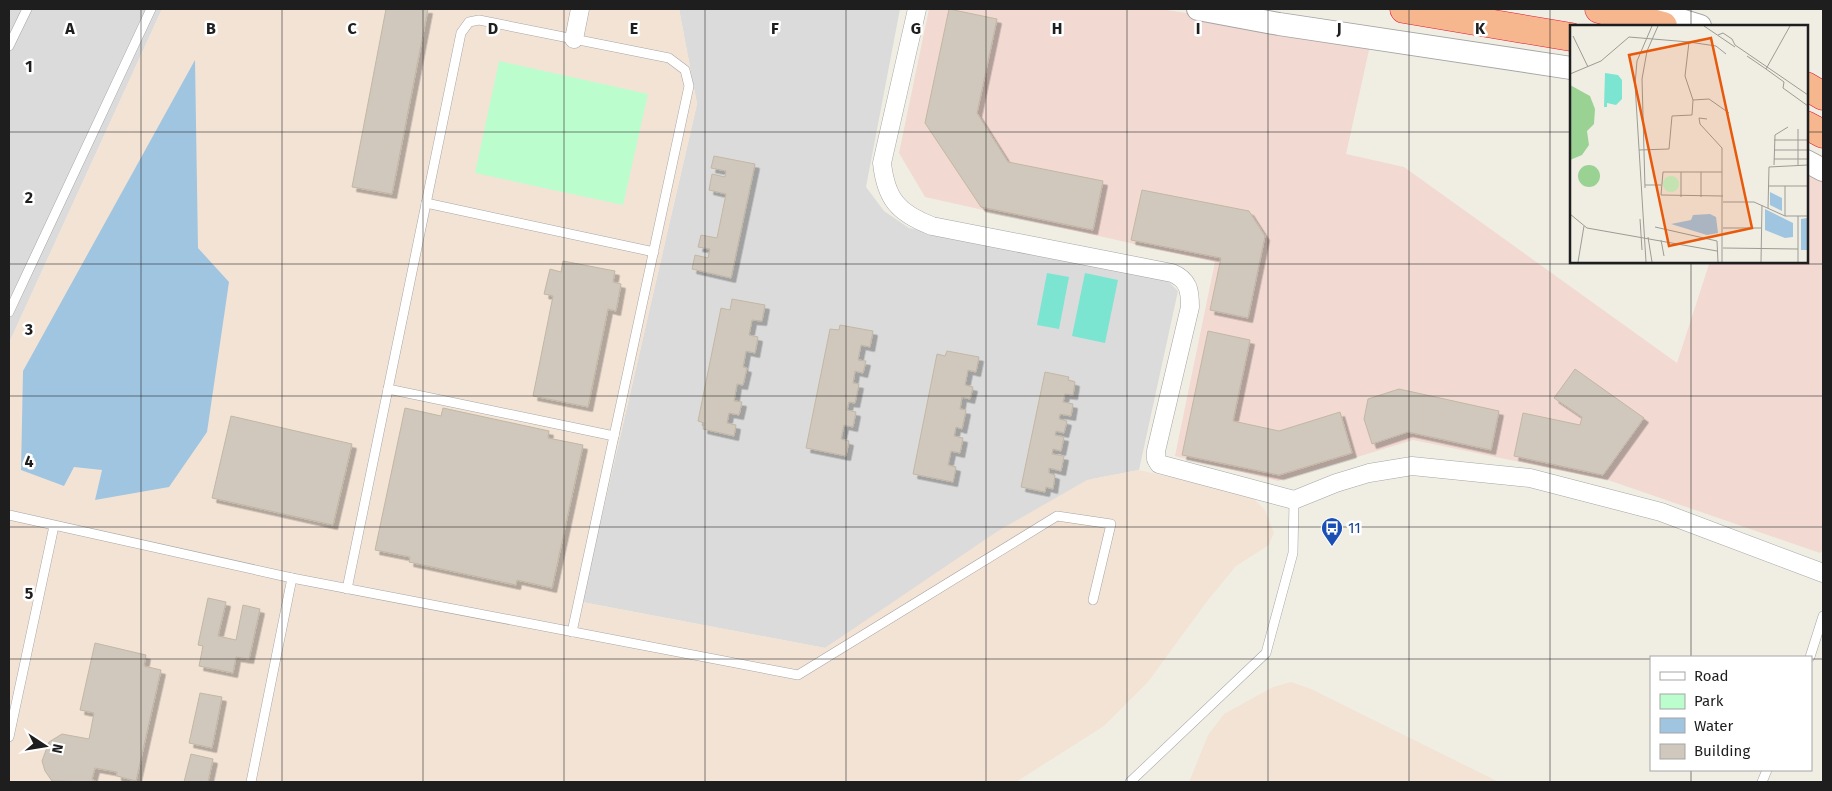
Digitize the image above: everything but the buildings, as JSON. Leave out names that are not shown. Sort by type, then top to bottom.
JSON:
[{"type":"highway","points":[[1404,9],[1570,37]]},
{"type":"highway","points":[[1599,9],[1659,25]]},
{"type":"highway","points":[[1807,87],[1823,96]]},
{"type":"highway","points":[[1807,126],[1823,134]]},
{"type":"street","points":[[574,39],[580,9]]},
{"type":"street","points":[[916,9],[882,164],[886,187],[894,203],[912,217],[932,226],[1172,273],[1184,280],[1189,289],[1190,307],[1156,451],[1157,462],[1164,466],[1294,500],[1336,483],[1369,473],[1412,466],[1530,478],[1661,512],[1823,573]]},
{"type":"street","points":[[1198,9],[1279,24],[1570,68]]},
{"type":"street","points":[[1645,9],[1697,25]]},
{"type":"street","points":[[1807,73],[1823,81]]},
{"type":"street","points":[[1807,162],[1823,170]]},
{"type":"lane","points":[[9,46],[27,9]]},
{"type":"lane","points":[[9,312],[150,9]]},
{"type":"lane","points":[[347,589],[461,34],[466,25],[475,20],[669,58],[682,66],[687,74],[689,95],[572,632]]},
{"type":"lane","points":[[426,204],[654,252]]},
{"type":"lane","points":[[388,389],[614,436]]},
{"type":"lane","points":[[1130,782],[1266,653],[1293,553],[1294,500]]},
{"type":"lane","points":[[9,516],[292,578],[798,676],[1057,516],[1111,524],[1094,600]]},
{"type":"lane","points":[[9,738],[54,526]]},
{"type":"lane","points":[[251,782],[292,578]]},
{"type":"lane","points":[[1810,656],[1823,616]]},
{"type":"shaded area","points":[[9,9],[162,9],[9,343]]},
{"type":"shaded area","points":[[162,9],[679,9],[697,104],[582,602],[825,648],[998,531],[1087,480],[1139,470],[1251,496],[1265,510],[1274,533],[1269,545],[1236,566],[1205,604],[1148,682],[1104,726],[1016,782],[9,782],[9,343]]},
{"type":"shaded area","points":[[679,9],[900,9],[866,187],[884,211],[909,228],[1073,259],[1167,280],[1178,291],[1139,470],[1092,479],[908,593],[825,648],[582,602],[697,104]]},
{"type":"shaded area","points":[[929,9],[1160,9],[1371,41],[1346,154],[1404,167],[1677,363],[1710,262],[1807,262],[1807,165],[1823,175],[1823,550],[1820,553],[1608,480],[1413,440],[1278,481],[1175,456],[1215,262],[925,197],[899,153]]},
{"type":"shaded area","points":[[1047,273],[1069,277],[1059,329],[1037,325]]},
{"type":"shaded area","points":[[1085,273],[1118,280],[1105,343],[1072,336]]},
{"type":"shaded area","points":[[1291,682],[1311,689],[1499,782],[1189,782],[1208,735],[1224,714],[1273,687]]},
{"type":"green space","points":[[499,61],[648,94],[623,205],[475,173]]},
{"type":"water","points":[[195,60],[198,248],[229,282],[207,432],[169,487],[95,500],[102,470],[74,467],[64,486],[21,470],[23,371]]},
{"type":"place","name":"11","points":[[1332,547]]}]
